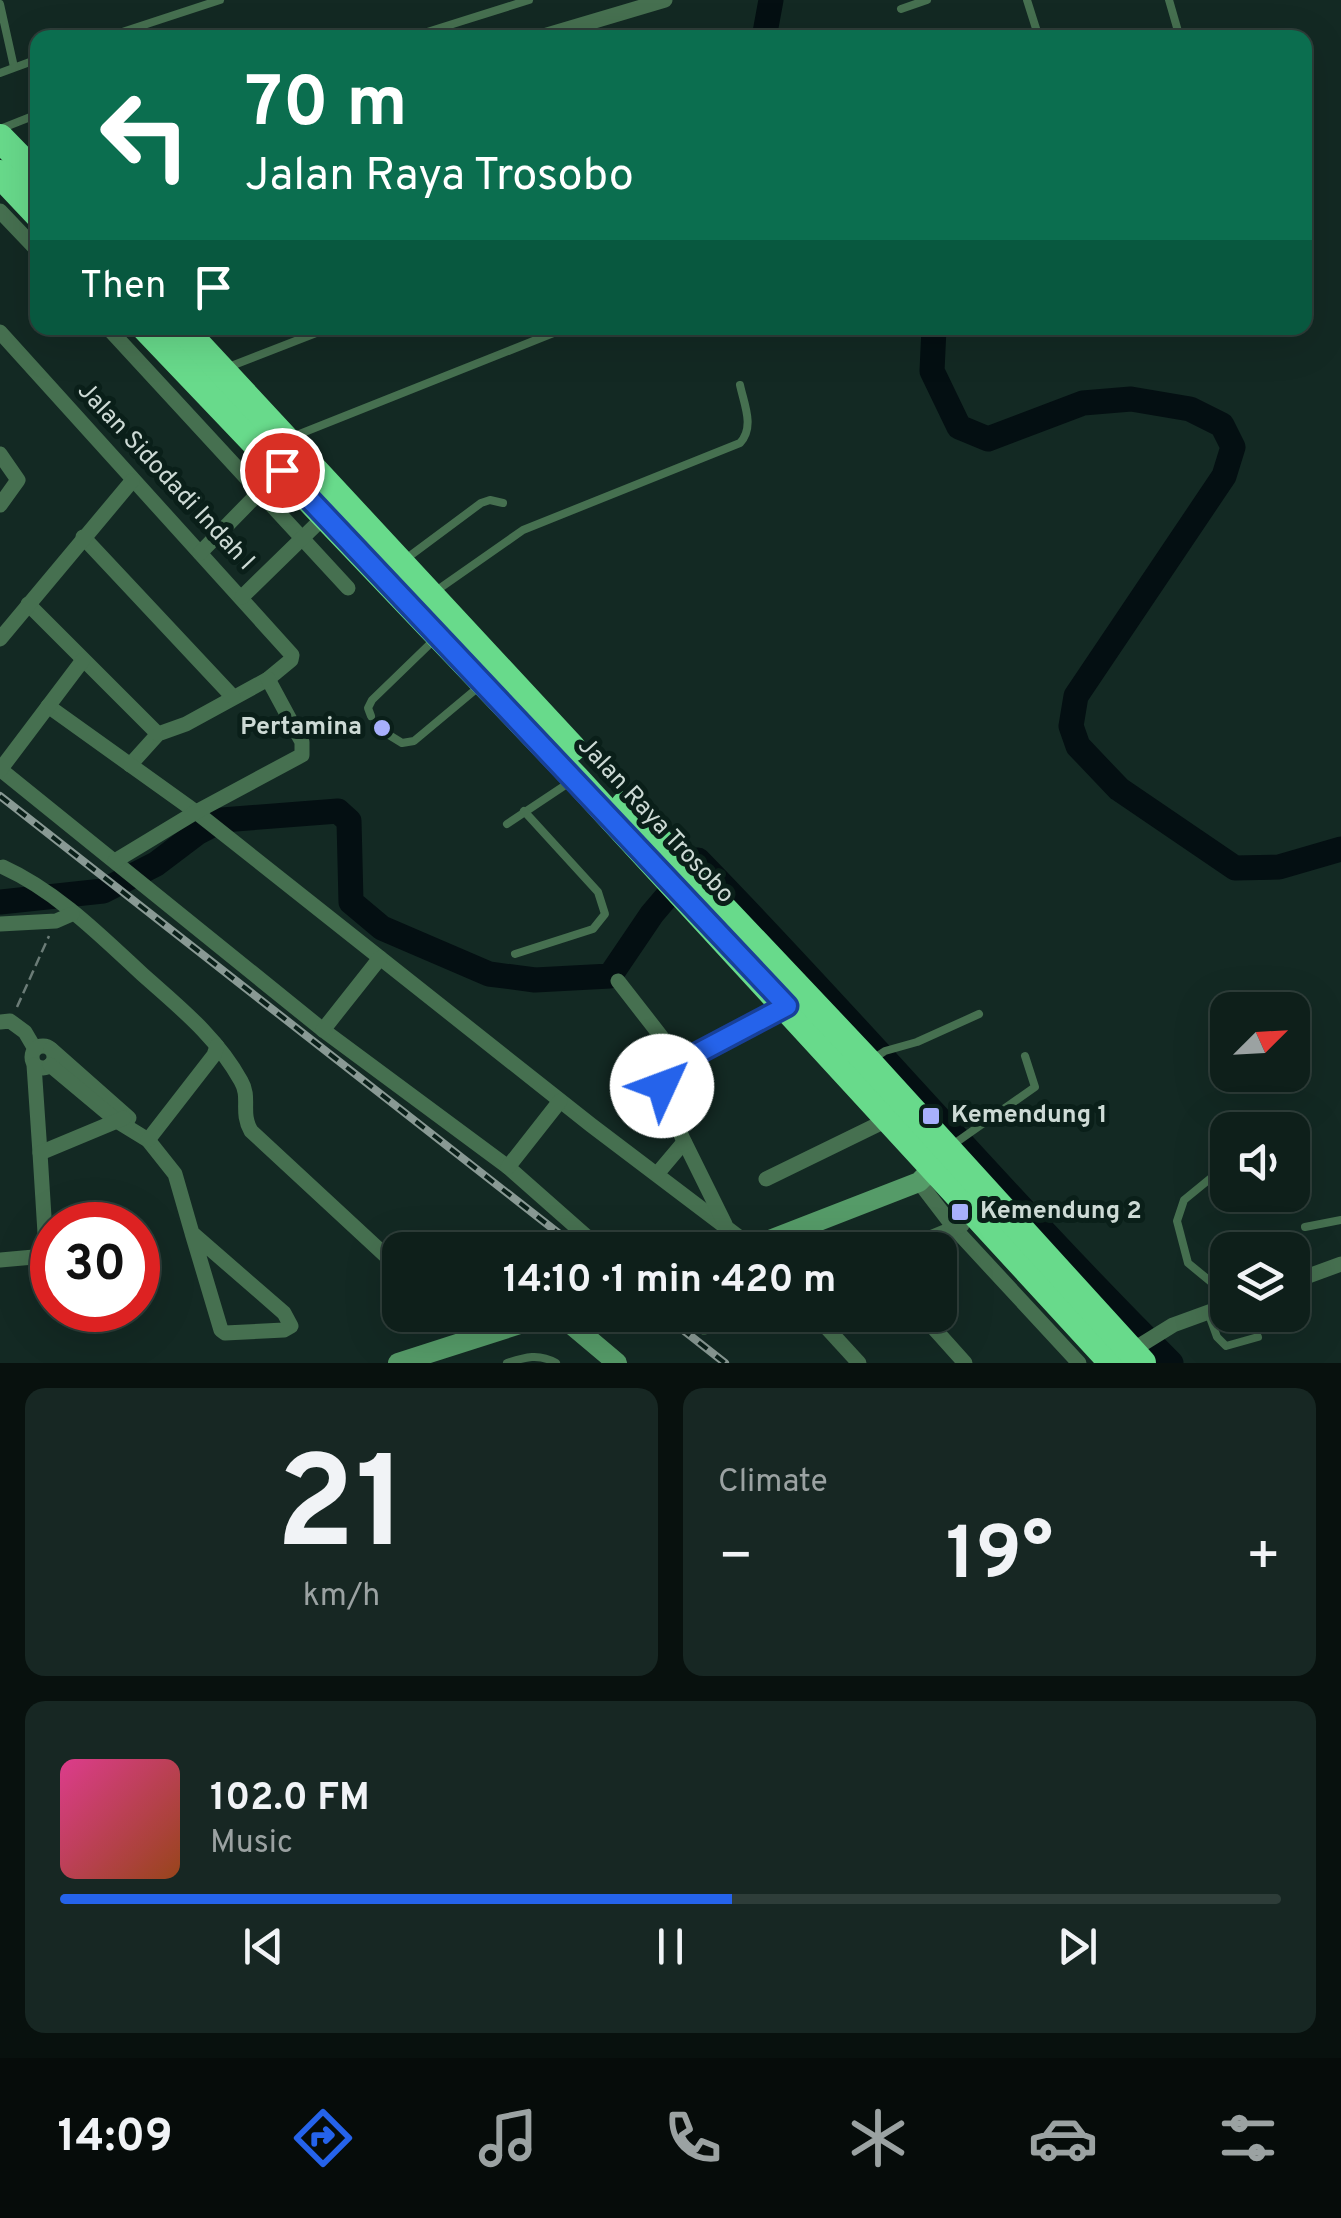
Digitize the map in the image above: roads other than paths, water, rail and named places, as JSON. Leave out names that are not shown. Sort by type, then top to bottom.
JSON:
[{"type":"highway","points":[[0,138],[30,169]]},
{"type":"highway","points":[[0,174],[30,206]]},
{"type":"highway","name":"Jalan Raya Trosobo","points":[[153,335],[576,778],[875,1057],[943,1156],[1136,1352]]},
{"type":"highway","name":"Jalan Raya Trosobo","points":[[189,335],[430,595],[889,1119],[943,1156],[967,1223],[1136,1352]]},
{"type":"street","points":[[564,30],[665,0]]},
{"type":"street","points":[[2,216],[30,243]]},
{"type":"street","name":"Jalan Sidodadi Indah I","points":[[0,332],[292,656],[268,679]]},
{"type":"street","points":[[114,335],[348,588]]},
{"type":"street","points":[[0,454],[18,480],[0,505]]},
{"type":"street","points":[[200,552],[282,470]]},
{"type":"street","points":[[0,640],[132,482]]},
{"type":"street","points":[[242,597],[325,516]]},
{"type":"street","points":[[83,537],[233,697]]},
{"type":"street","points":[[28,604],[158,734]]},
{"type":"street","points":[[83,660],[0,769],[323,1030],[508,1167],[582,1232]]},
{"type":"street","points":[[127,872],[207,823],[302,755],[302,742],[268,679],[186,724],[158,734],[130,764]]},
{"type":"street","points":[[48,706],[207,823],[731,1232]]},
{"type":"street","points":[[9,871],[58,901],[96,932],[217,1046],[244,1086],[243,1114],[251,1132],[382,1252]]},
{"type":"street","points":[[0,924],[56,922],[72,914]]},
{"type":"street","points":[[323,1030],[380,958]]},
{"type":"street","points":[[618,981],[681,1062]]},
{"type":"street","points":[[727,1228],[684,1142],[662,1086],[665,1074],[787,1006]]},
{"type":"street","points":[[5,1021],[25,1032],[42,1057],[132,1127],[174,1174],[220,1330],[284,1330],[291,1326],[284,1313],[192,1233]]},
{"type":"street","points":[[40,1153],[132,1127],[214,1055],[217,1046]]},
{"type":"street","points":[[0,1260],[34,1257],[46,1249],[40,1153],[42,1057]]},
{"type":"street","points":[[508,1167],[560,1101]]},
{"type":"street","points":[[766,1178],[889,1119]]},
{"type":"street","points":[[657,1174],[684,1142]]},
{"type":"street","points":[[784,1232],[943,1156]]},
{"type":"street","points":[[945,1232],[967,1223],[1073,1357],[1053,1363]]},
{"type":"street","points":[[1310,1275],[1341,1264]]},
{"type":"street","points":[[1136,1352],[1173,1325],[1208,1312]]},
{"type":"street","points":[[399,1363],[495,1332]]},
{"type":"street","points":[[585,1332],[617,1363]]},
{"type":"street","points":[[830,1332],[859,1363]]},
{"type":"street","points":[[937,1332],[965,1363]]},
{"type":"lane","points":[[128,30],[220,0]]},
{"type":"lane","points":[[434,30],[529,0]]},
{"type":"lane","points":[[900,10],[927,0]]},
{"type":"lane","points":[[1027,0],[1036,30]]},
{"type":"lane","points":[[1169,0],[1178,30]]},
{"type":"lane","points":[[0,4],[14,67]]},
{"type":"lane","points":[[0,73],[30,62]]},
{"type":"lane","points":[[0,129],[30,117]]},
{"type":"lane","points":[[222,370],[311,335]]},
{"type":"lane","points":[[284,440],[548,335]]},
{"type":"lane","points":[[430,595],[502,542],[543,520],[740,443],[748,426],[740,384]]},
{"type":"lane","points":[[400,563],[481,504],[490,500],[503,502]]},
{"type":"lane","points":[[370,716],[372,700],[439,635]]},
{"type":"lane","points":[[389,735],[402,743],[414,741],[484,682]]},
{"type":"lane","points":[[507,824],[576,778]]},
{"type":"lane","points":[[515,954],[593,930],[605,914],[598,892],[524,810]]},
{"type":"lane","points":[[875,1057],[978,1014]]},
{"type":"lane","points":[[943,1156],[1036,1087],[1025,1056]]},
{"type":"lane","points":[[1210,1179],[1184,1200],[1178,1221],[1188,1264],[1210,1282]]},
{"type":"lane","points":[[1306,1226],[1341,1220]]},
{"type":"lane","points":[[1208,1312],[1217,1337],[1226,1346],[1258,1337]]},
{"type":"lane","points":[[507,1363],[544,1356],[556,1363]]},
{"type":"waterway","points":[[765,30],[771,0]]},
{"type":"waterway","points":[[934,335],[932,371],[959,427],[988,439],[1083,403],[1131,399],[1190,409],[1222,425],[1233,447],[1224,476],[1076,696],[1071,726],[1078,746],[1119,789],[1235,868],[1279,867],[1341,849]]},
{"type":"waterway","points":[[0,902],[103,891],[156,864],[197,833],[222,820],[338,811],[349,821],[351,902],[382,928],[489,974],[535,980],[610,976],[652,914],[698,860],[1171,1363]]},
{"type":"railway","points":[[0,796],[557,1232]]},
{"type":"railway","points":[[686,1332],[725,1363]]},
{"type":"place","name":"Pertamina","points":[[382,728]]},
{"type":"place","name":"Kemendung 1","points":[[931,1116]]},
{"type":"place","name":"Kemendung 2","points":[[960,1212]]}]
